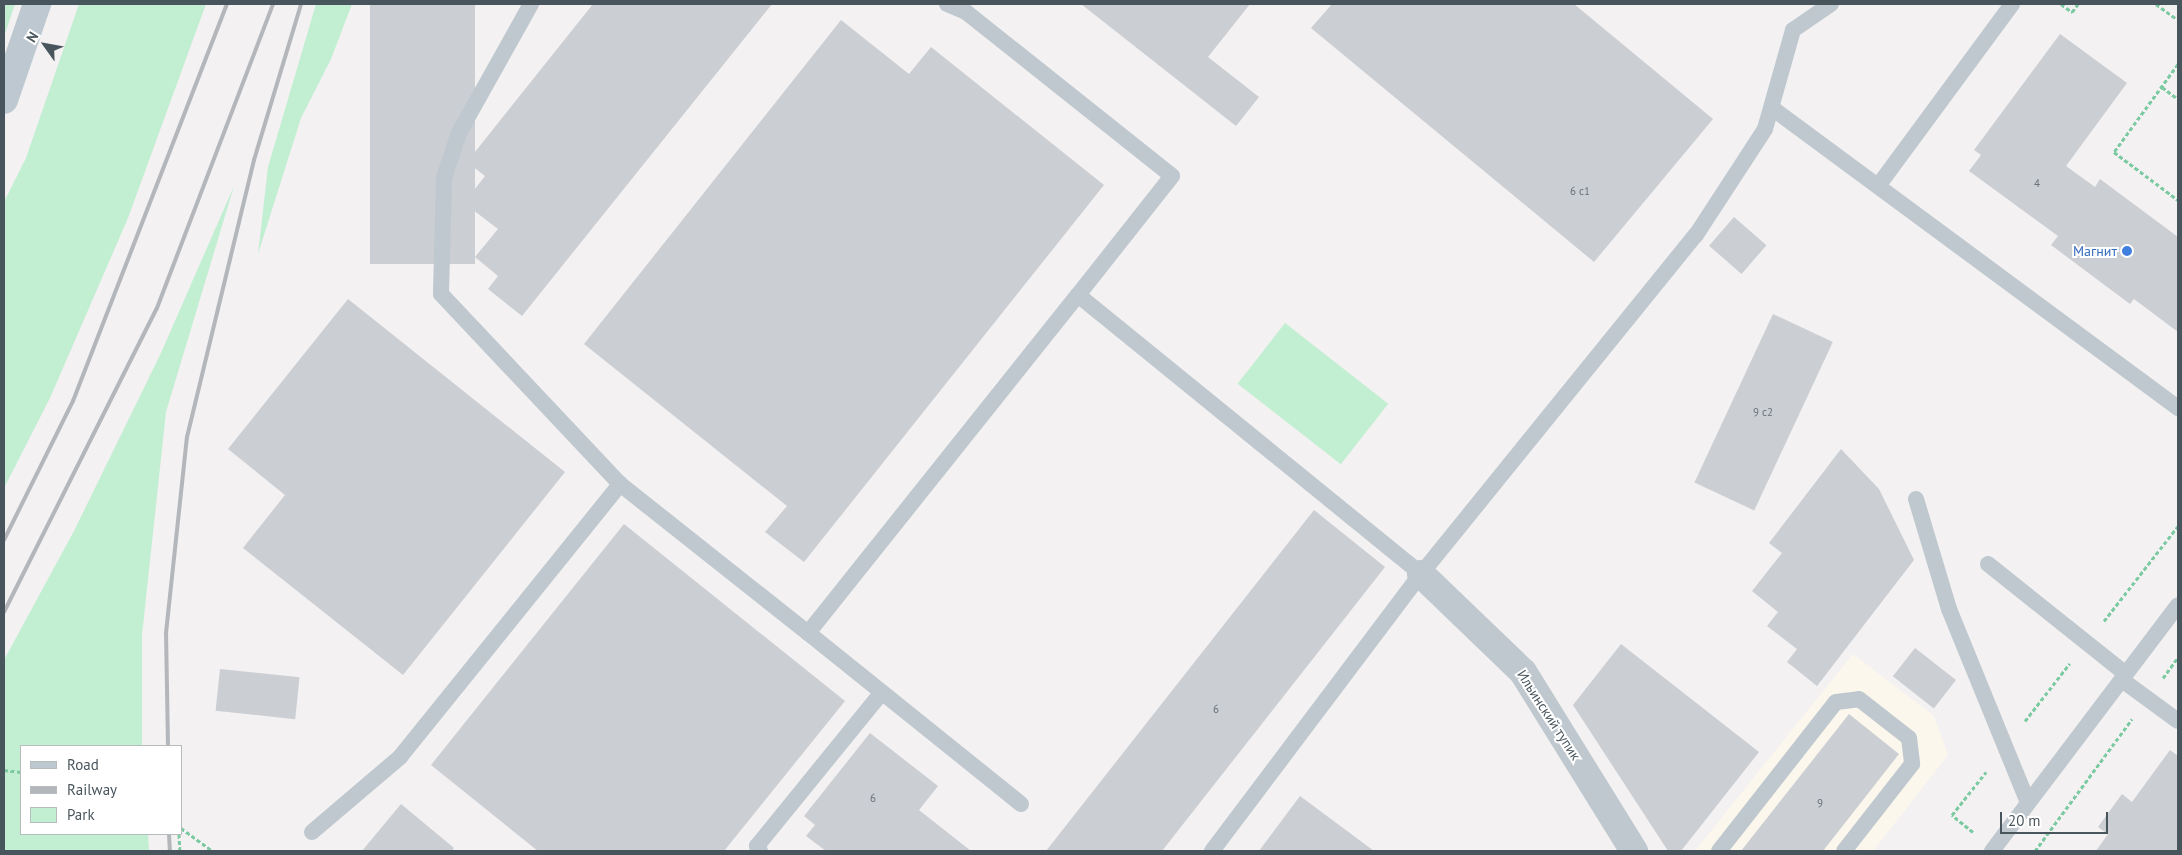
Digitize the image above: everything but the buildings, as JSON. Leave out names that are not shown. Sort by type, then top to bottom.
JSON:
[{"type":"street","points":[[4,100],[37,4]]},
{"type":"street","name":"Ильинский тупик","points":[[1421,574],[1524,672],[1634,851]]},
{"type":"lane","points":[[531,4],[459,134],[444,178],[441,294],[620,484],[1021,804]]},
{"type":"lane","points":[[808,633],[1172,176],[966,12],[947,4]]},
{"type":"lane","points":[[1212,851],[1421,574],[1696,235],[1764,129],[1772,108],[1793,30],[1831,4]]},
{"type":"lane","points":[[1878,186],[2012,4]]},
{"type":"lane","points":[[1772,108],[2178,408]]},
{"type":"lane","points":[[1078,295],[1421,574]]},
{"type":"lane","points":[[312,832],[400,757],[620,484]]},
{"type":"lane","points":[[1916,498],[1949,609],[2028,803]]},
{"type":"lane","points":[[1988,564],[2087,643],[2147,698],[2178,721]]},
{"type":"lane","points":[[1992,851],[2178,605]]},
{"type":"lane","points":[[760,851],[757,846],[882,692]]},
{"type":"lane","points":[[1719,851],[1836,702],[1859,699],[1909,738],[1912,764],[1844,851]]},
{"type":"path","points":[[2062,4],[2072,12],[2078,4]]},
{"type":"path","points":[[2156,4],[2178,20]]},
{"type":"path","points":[[2178,64],[2114,152],[2178,200]]},
{"type":"path","points":[[2162,87],[2178,99]]},
{"type":"path","points":[[1978,836],[1952,815],[2178,526]]},
{"type":"path","points":[[2035,851],[2178,657]]},
{"type":"path","points":[[4,770],[20,772]]},
{"type":"path","points":[[182,829],[213,851]]},
{"type":"path","points":[[179,835],[180,851]]},
{"type":"shaded area","points":[[1853,654],[1934,716],[1948,755],[1873,851],[1695,851]]},
{"type":"green space","points":[[4,4],[15,4],[4,37]]},
{"type":"green space","points":[[79,4],[206,4],[128,218],[50,398],[4,488],[4,202],[26,158]]},
{"type":"green space","points":[[316,4],[352,4],[331,59],[301,118],[258,254],[268,167]]},
{"type":"green space","points":[[234,186],[166,412],[142,635],[142,745],[20,745],[20,835],[148,835],[149,851],[4,851],[4,660],[74,531],[161,353]]},
{"type":"green space","points":[[1285,323],[1388,404],[1341,464],[1238,384]]},
{"type":"railway","points":[[4,540],[73,401],[227,4]]},
{"type":"railway","points":[[4,612],[157,308],[273,4]]},
{"type":"railway","points":[[168,745],[166,633],[187,437],[254,160],[301,4]]},
{"type":"railway","points":[[169,835],[170,851]]},
{"type":"place","name":"Магнит","points":[[2127,251]]}]
